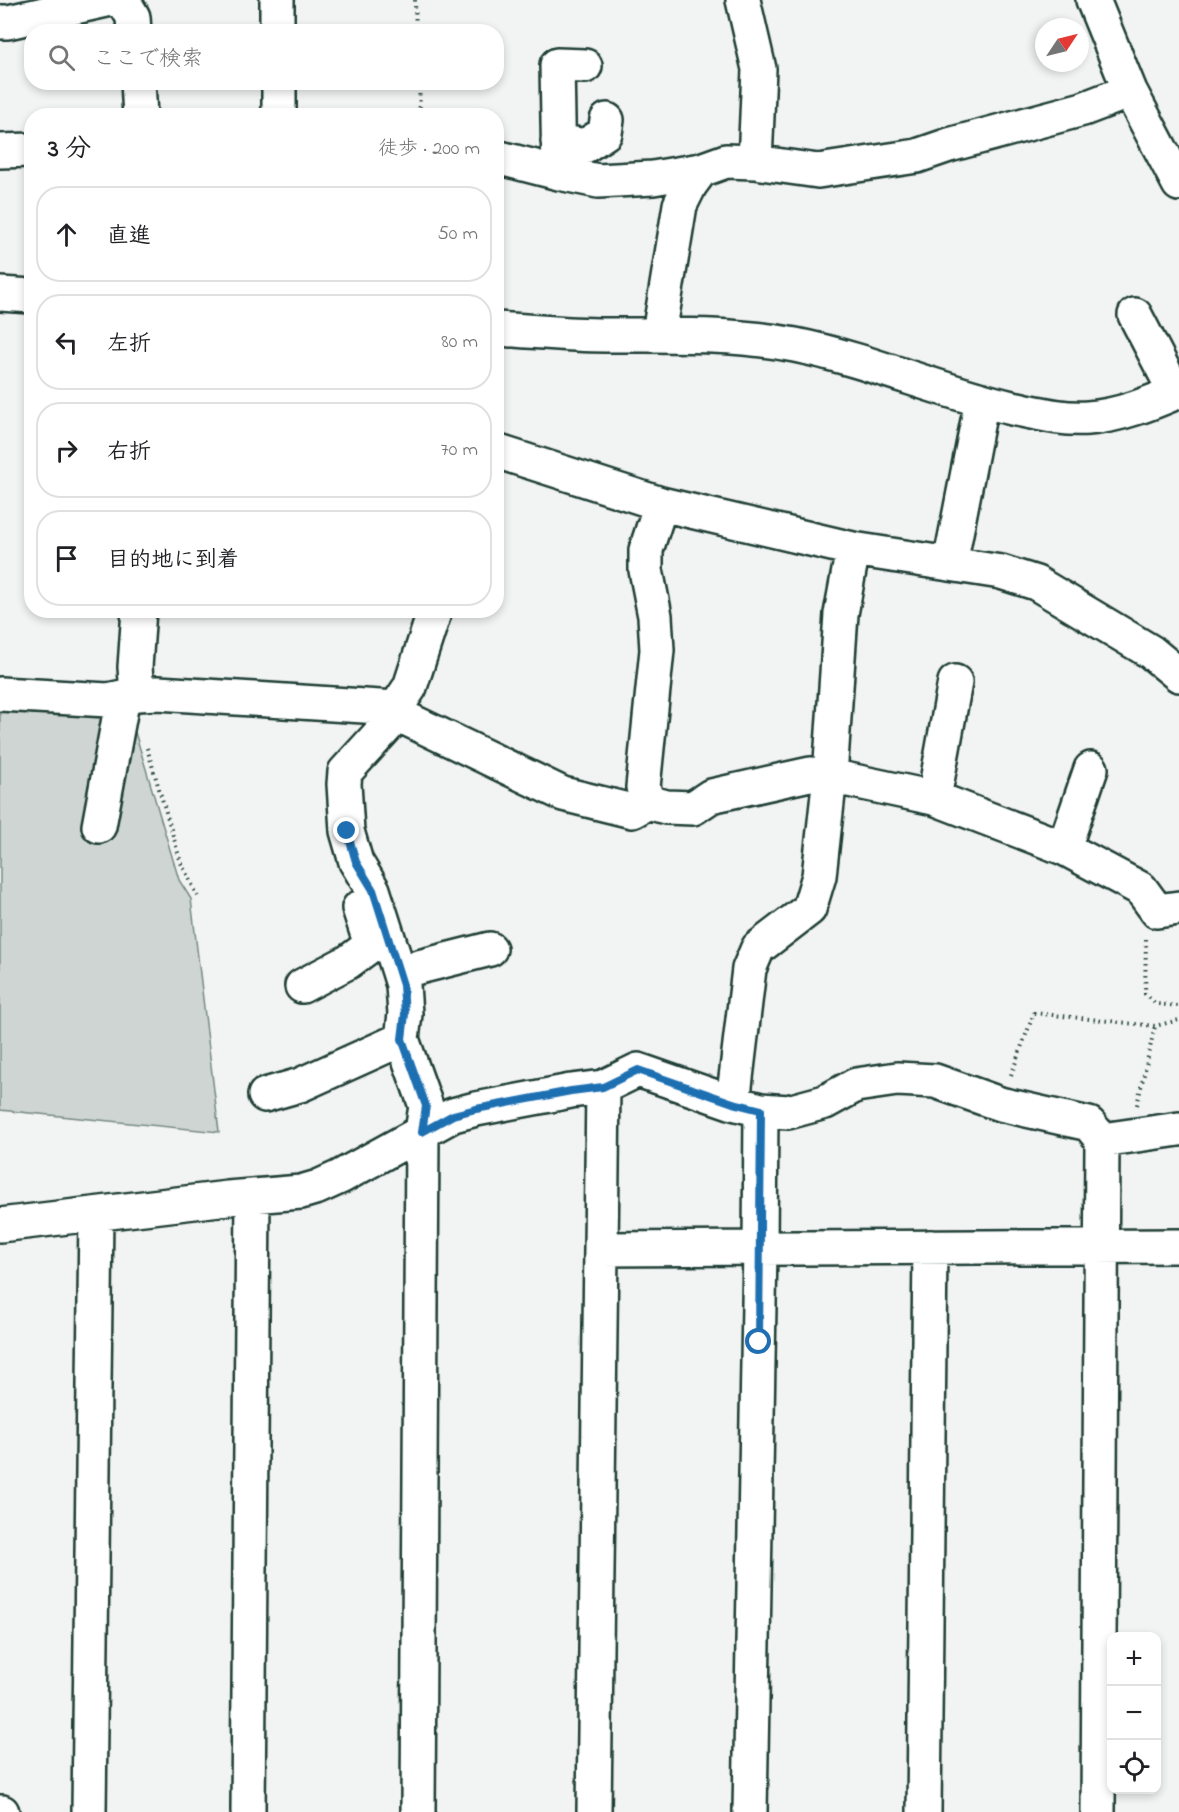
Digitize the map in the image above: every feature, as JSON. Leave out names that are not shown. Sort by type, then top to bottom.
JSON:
[{"type":"street","points":[[0,22],[107,0]]},
{"type":"street","points":[[123,0],[133,17],[133,24]]},
{"type":"street","points":[[277,0],[277,24]]},
{"type":"street","points":[[743,0],[759,69],[755,162]]},
{"type":"street","points":[[1093,0],[1130,91],[1179,184]]},
{"type":"street","points":[[559,173],[557,64],[585,66]]},
{"type":"street","points":[[138,90],[140,108]]},
{"type":"street","points":[[279,90],[279,108]]},
{"type":"street","points":[[504,159],[598,181],[654,178],[701,170],[726,161],[755,162],[818,171],[917,156],[949,145],[1083,109],[1130,91]]},
{"type":"street","points":[[558,141],[585,146],[605,133],[607,120]]},
{"type":"street","points":[[0,151],[24,150]]},
{"type":"street","points":[[659,333],[680,205],[690,184],[701,170]]},
{"type":"street","points":[[654,178],[664,183],[680,205]]},
{"type":"street","points":[[0,294],[24,296]]},
{"type":"street","points":[[504,329],[603,335],[659,333],[794,345],[981,400],[1034,412],[1086,419],[1102,417],[1177,392],[1135,315]]},
{"type":"street","points":[[950,564],[981,400]]},
{"type":"street","points":[[504,454],[662,504],[853,549],[1001,572],[1036,584],[1150,652],[1179,675]]},
{"type":"street","points":[[648,802],[643,787],[657,650],[655,616],[646,570],[646,550],[662,504]]},
{"type":"street","points":[[750,1812],[760,1248],[747,1107],[749,969],[758,948],[808,909],[819,876],[830,776],[841,614],[853,549]]},
{"type":"street","points":[[99,826],[130,696],[139,618]]},
{"type":"street","points":[[418,1812],[422,1132],[426,1106],[402,1039],[405,1014],[403,985],[373,890],[356,862],[347,831],[344,784],[345,772],[387,726],[410,687],[432,618]]},
{"type":"street","points":[[934,798],[955,682]]},
{"type":"street","points":[[0,694],[108,700],[158,693],[396,708],[407,719],[563,794],[632,811],[648,802],[666,807],[693,808],[711,796],[810,774],[830,776],[934,798],[1064,848],[1141,889],[1165,906]]},
{"type":"street","points":[[1064,848],[1091,769]]},
{"type":"street","points":[[302,986],[348,962],[371,945],[356,897],[356,862]]},
{"type":"street","points":[[399,972],[490,949]]},
{"type":"street","points":[[265,1095],[300,1085],[402,1039]]},
{"type":"street","points":[[0,1225],[301,1192],[318,1187],[453,1115],[571,1091],[603,1087],[638,1070],[747,1107],[788,1112],[825,1102],[856,1085],[897,1079],[935,1082],[1000,1104],[1089,1124],[1116,1138],[1179,1129]]},
{"type":"street","points":[[594,1812],[603,1087]]},
{"type":"street","points":[[1098,1812],[1102,1247],[1116,1138]]},
{"type":"street","points":[[248,1812],[253,1196]]},
{"type":"street","points":[[89,1812],[96,1214]]},
{"type":"street","points":[[601,1249],[1179,1246]]},
{"type":"street","points":[[924,1812],[930,1247]]},
{"type":"path","points":[[415,0],[416,24]]},
{"type":"path","points":[[418,90],[420,108]]},
{"type":"path","points":[[130,696],[181,863],[198,896]]},
{"type":"path","points":[[1165,906],[1146,923],[1145,994],[1156,1004],[1179,1006]]},
{"type":"path","points":[[1000,1104],[1034,1013],[1155,1026],[1179,1020]]},
{"type":"path","points":[[1116,1138],[1155,1026]]},
{"type":"shaded area","points":[[0,702],[129,712],[179,880],[191,899],[219,1132],[0,1110]]},
{"type":"route","points":[[347,831],[356,862],[373,890],[403,985],[405,1014],[402,1039],[426,1106],[422,1132],[453,1115],[571,1091],[603,1087],[638,1070],[733,1103],[761,1110],[759,1342]]}]
